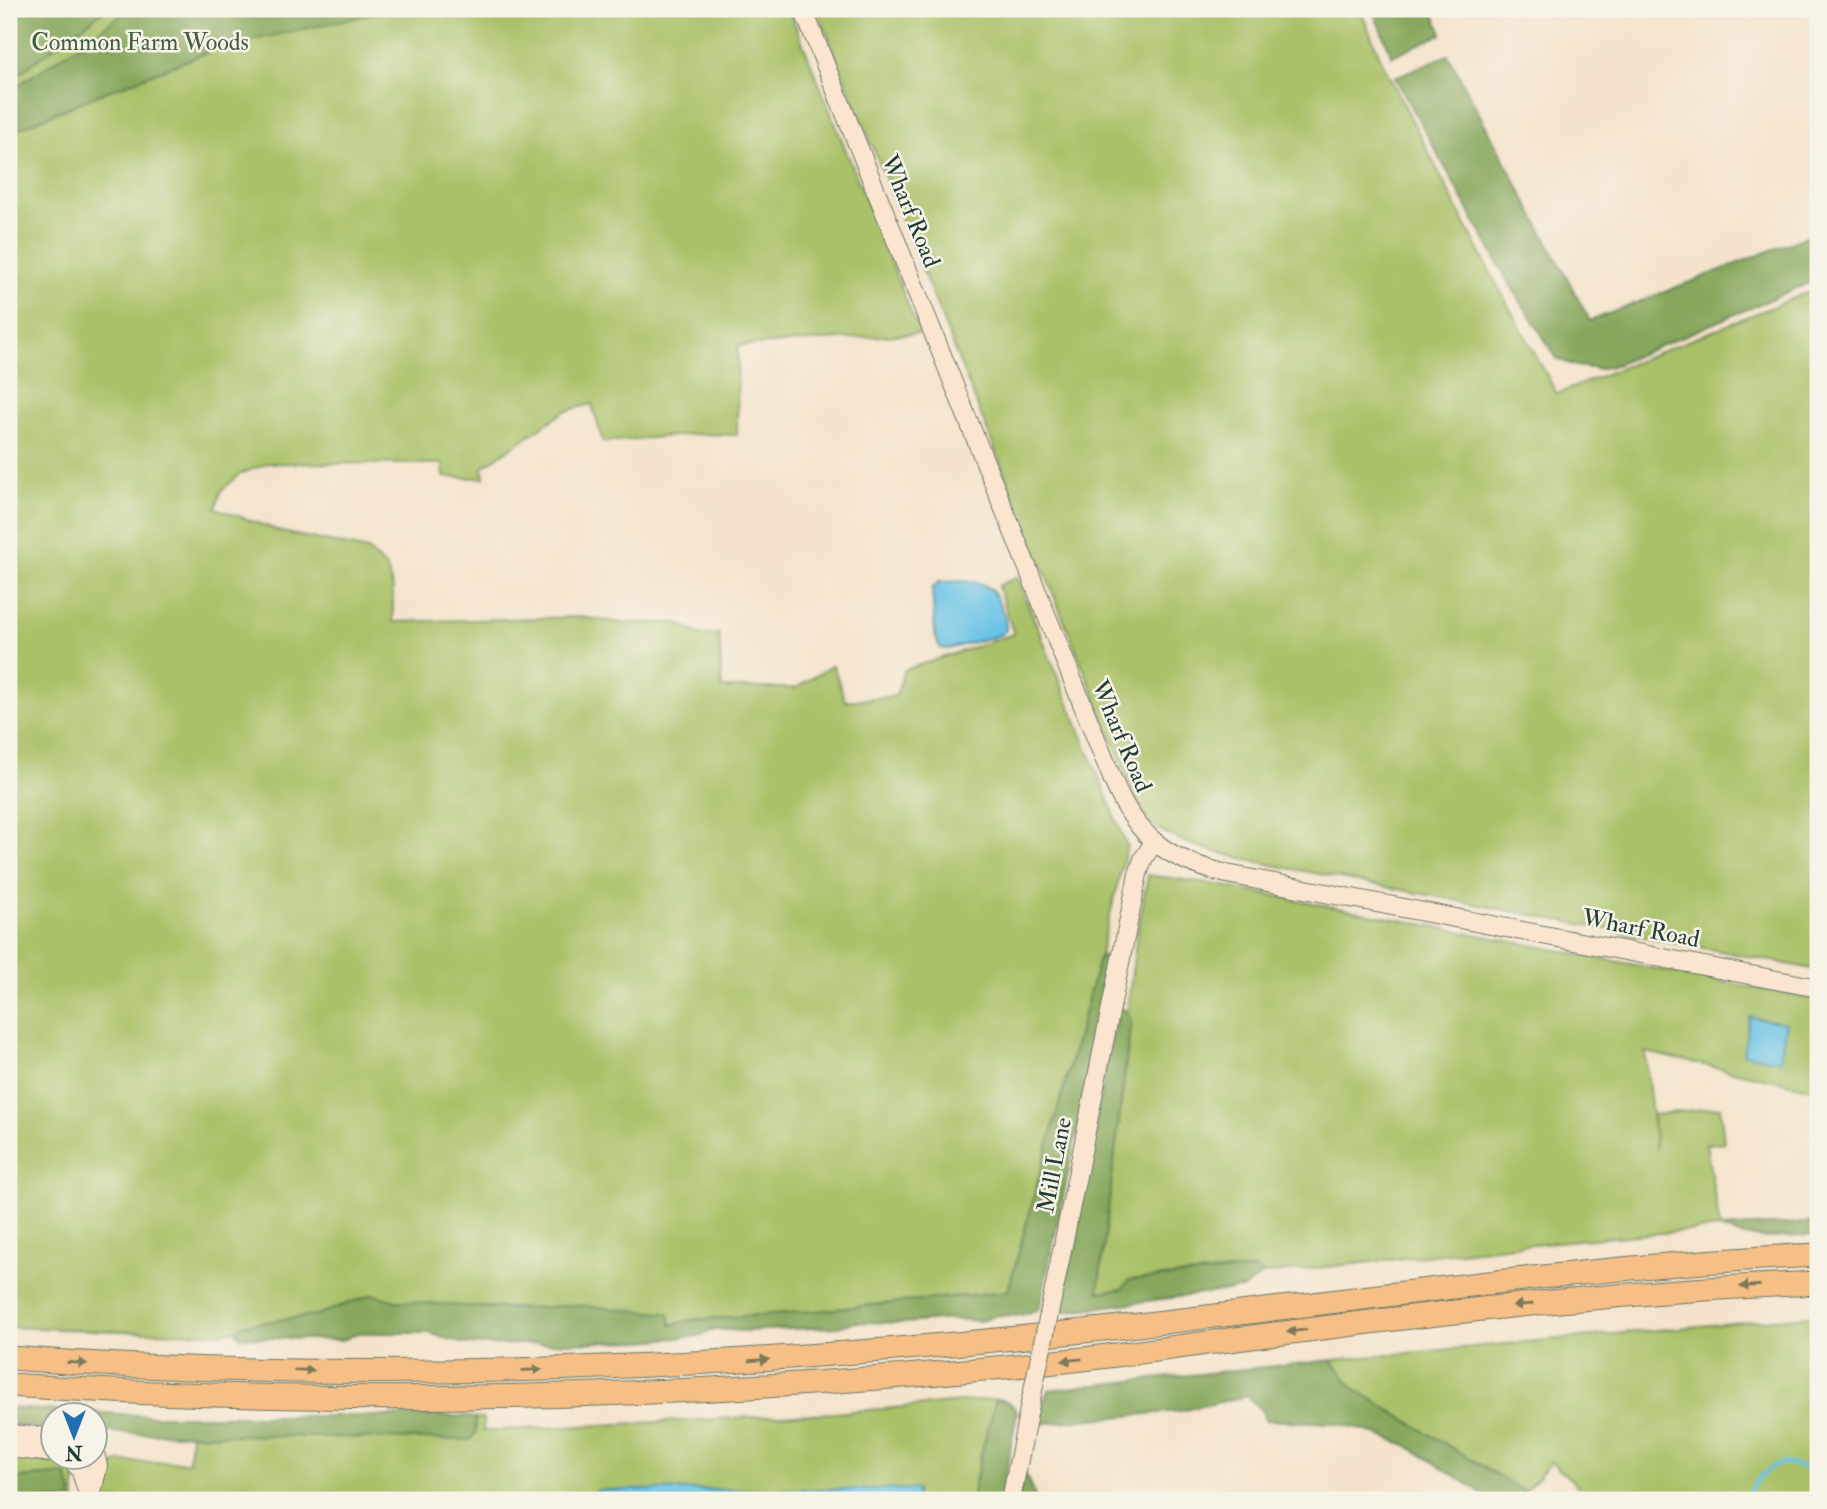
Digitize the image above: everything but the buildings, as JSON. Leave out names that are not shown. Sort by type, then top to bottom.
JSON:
[{"type":"highway","points":[[9,1358],[107,1366],[316,1371],[520,1371],[727,1362],[909,1349],[1085,1331],[1514,1279],[1753,1258],[1818,1255]]},
{"type":"highway","points":[[9,1385],[317,1399],[519,1398],[732,1389],[1062,1362],[1519,1305],[1754,1285],[1818,1283]]},
{"type":"main road","name":"Wharf Road","points":[[803,9],[1114,783],[1129,815],[1154,842],[1198,866],[1248,879],[1818,988]]},
{"type":"main road","name":"Mill Lane","points":[[1011,1500],[1138,874],[1143,859],[1154,842]]},
{"type":"main road","points":[[9,1434],[38,1436]]},
{"type":"main road","points":[[9,1448],[38,1451]]},
{"type":"main road","points":[[80,1470],[90,1500]]},
{"type":"main road","points":[[90,1500],[97,1470]]},
{"type":"green space","points":[[9,9],[789,9],[915,322],[927,333],[738,346],[737,435],[698,434],[603,442],[592,404],[565,411],[483,467],[484,478],[444,477],[443,464],[268,463],[240,474],[221,491],[216,508],[282,532],[368,550],[387,569],[393,589],[393,622],[581,617],[622,623],[677,623],[700,635],[719,634],[722,688],[796,688],[833,665],[845,701],[896,696],[904,670],[1014,634],[998,586],[1017,577],[1127,846],[1008,1291],[815,1311],[691,1320],[670,1325],[669,1314],[465,1306],[395,1301],[373,1295],[317,1315],[243,1325],[236,1330],[221,1333],[9,1327]]},
{"type":"green space","name":"Common Farm Woods","points":[[9,9],[106,9],[9,81]]},
{"type":"green space","name":"Common Farm Woods","points":[[129,9],[395,9],[221,47],[9,133],[9,91]]},
{"type":"green space","points":[[817,9],[1360,9],[1383,64],[1491,274],[1557,394],[1818,288],[1818,970],[1278,866],[1212,851],[1178,839],[1150,822],[1137,801]]},
{"type":"green space","points":[[1372,9],[1432,9],[1442,34],[1392,56]]},
{"type":"green space","points":[[1448,55],[1590,321],[1818,232],[1818,279],[1615,365],[1599,369],[1576,366],[1557,359],[1508,281],[1395,77]]},
{"type":"green space","points":[[1148,875],[1213,884],[1818,1000],[1818,1090],[1645,1052],[1656,1150],[1653,1115],[1720,1107],[1724,1142],[1706,1144],[1720,1228],[1532,1244],[1264,1274],[1255,1269],[1130,1280],[1123,1289],[1098,1293],[1131,1021],[1127,1012]]},
{"type":"green space","points":[[1100,955],[1113,961],[1039,1310],[1017,1316],[997,1315],[980,1321],[951,1319],[905,1323],[854,1322],[837,1327],[742,1331],[714,1329],[699,1336],[642,1341],[481,1345],[461,1343],[429,1333],[358,1333],[343,1340],[240,1337],[236,1330],[243,1325],[317,1315],[373,1294],[395,1301],[465,1306],[513,1309],[577,1305],[669,1314],[671,1325],[691,1320],[815,1311],[1008,1291]]},
{"type":"green space","points":[[1118,1006],[1127,1012],[1131,1021],[1098,1292],[1122,1289],[1129,1280],[1255,1269],[1264,1274],[1242,1289],[1060,1312]]},
{"type":"green space","points":[[1818,1222],[1818,1235],[1793,1237],[1743,1236],[1720,1228]]},
{"type":"green space","points":[[1818,1315],[1818,1500],[1582,1500],[1577,1485],[1551,1462],[1525,1492],[1353,1388],[1332,1360]]},
{"type":"green space","points":[[1332,1360],[1353,1388],[1525,1492],[1521,1500],[1493,1500],[1406,1445],[1358,1428],[1332,1423],[1265,1420],[1262,1411],[1247,1396],[1180,1411],[1036,1424],[1048,1390]]},
{"type":"green space","points":[[996,1399],[972,1500],[917,1500],[916,1489],[598,1490],[581,1500],[104,1500],[113,1465],[118,1462],[189,1462],[191,1433],[468,1440],[476,1433],[475,1418],[483,1419],[483,1431],[834,1413]]},
{"type":"green space","points":[[996,1399],[1009,1403],[1017,1413],[1001,1500],[972,1500],[980,1458]]},
{"type":"green space","points":[[9,1408],[38,1410],[38,1427],[9,1425]]},
{"type":"green space","points":[[108,1413],[157,1416],[465,1416],[475,1418],[476,1433],[469,1440],[108,1432]]},
{"type":"green space","points":[[9,1459],[38,1461],[38,1470],[69,1470],[75,1476],[75,1500],[71,1500],[72,1493],[66,1474],[9,1479]]},
{"type":"green space","points":[[1024,1472],[1037,1500],[1017,1500]]},
{"type":"green space","points":[[66,1474],[72,1493],[71,1500],[9,1500],[9,1479]]},
{"type":"water","points":[[967,581],[989,588],[1002,610],[1006,630],[1000,635],[948,649],[940,648],[935,635],[932,588],[939,582]]},
{"type":"water","points":[[1750,1017],[1786,1023],[1780,1061],[1743,1054]]},
{"type":"water","points":[[917,1489],[917,1500],[581,1500],[598,1490]]},
{"type":"waterway","points":[[1746,1500],[1755,1482],[1773,1467],[1786,1463],[1805,1468],[1818,1466]]}]
